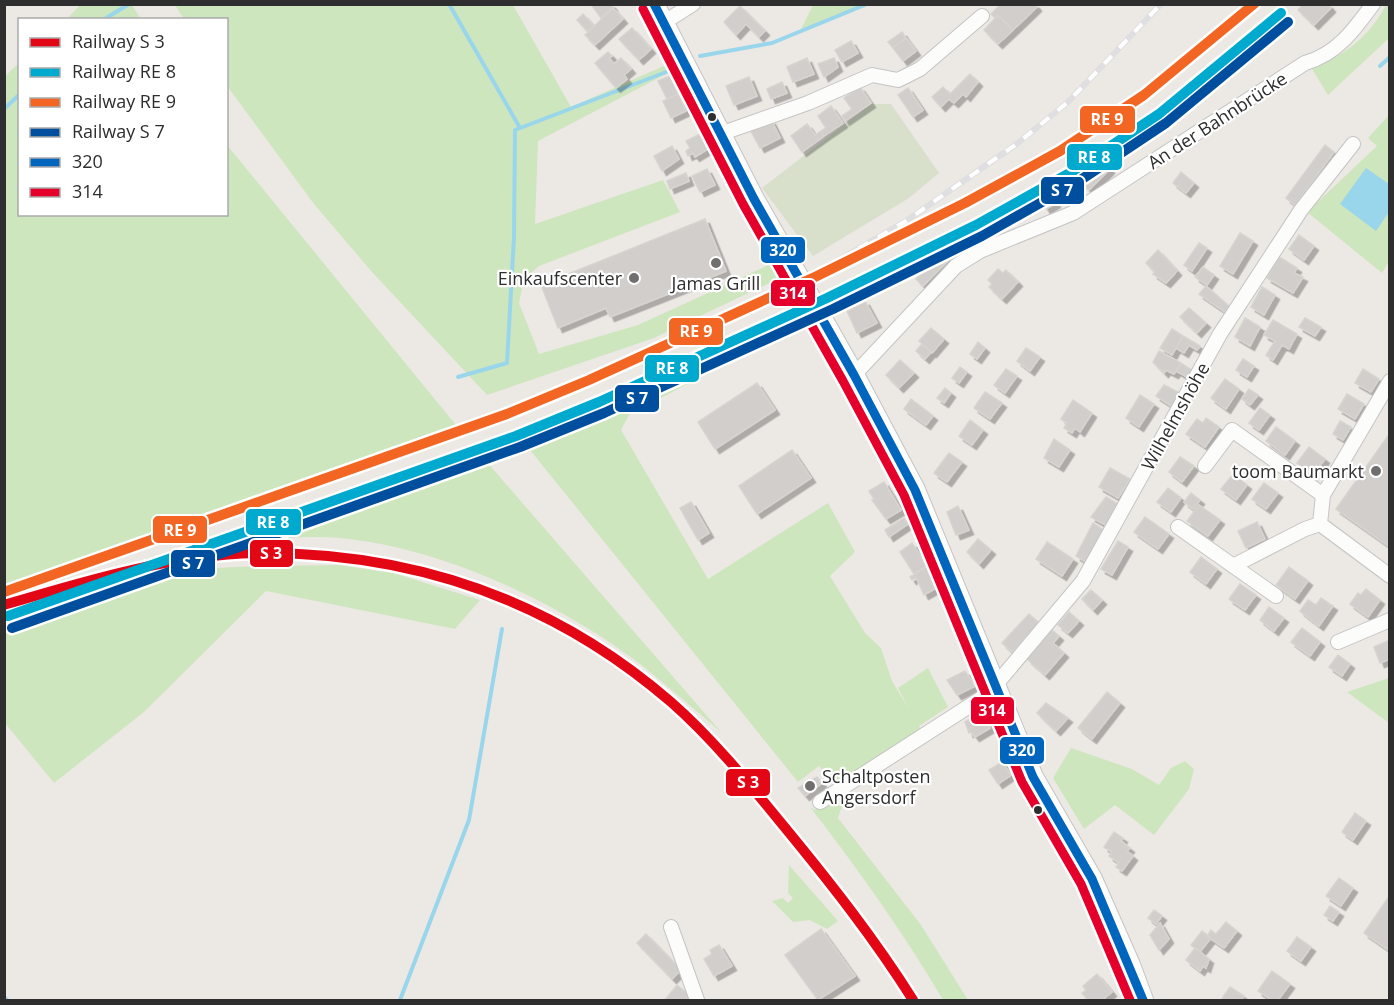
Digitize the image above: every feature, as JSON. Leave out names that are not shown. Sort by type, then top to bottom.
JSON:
[{"type":"main road","points":[[654,4],[720,134],[854,375],[928,519],[1033,777],[1092,879],[1143,1000]]},
{"type":"street","points":[[663,23],[693,4]]},
{"type":"street","name":"An der Bahnbrücke","points":[[854,375],[957,266],[980,251],[1073,213],[1305,63],[1319,58],[1350,35],[1373,4]]},
{"type":"street","points":[[720,134],[872,75],[898,80],[920,69],[982,16]]},
{"type":"street","name":"Wilhelmshöhe","points":[[820,802],[988,694],[1083,581],[1220,334],[1300,210],[1353,144]]},
{"type":"street","points":[[1320,524],[1323,495],[1389,381]]},
{"type":"street","points":[[1205,466],[1232,430],[1323,495]]},
{"type":"street","points":[[1233,566],[1305,529],[1320,524]]},
{"type":"street","points":[[1320,524],[1389,576]]},
{"type":"street","points":[[1178,527],[1276,596]]},
{"type":"street","points":[[1338,642],[1389,620]]},
{"type":"street","points":[[670,927],[697,1000]]},
{"type":"green space","points":[[81,4],[132,5],[140,18],[68,18]]},
{"type":"green space","points":[[813,4],[863,5],[799,33]]},
{"type":"green space","points":[[175,5],[513,5],[571,107],[666,65],[668,73],[538,141],[535,224],[663,180],[680,212],[539,266],[524,279],[519,303],[539,354],[638,325],[773,263],[780,278],[654,338],[487,395],[372,272],[314,204],[228,87],[228,18],[183,18]]},
{"type":"green space","points":[[1386,5],[1389,5],[1389,41],[1387,40],[1328,95],[1312,69],[1313,66],[1325,62],[1356,43],[1380,16]]},
{"type":"green space","points":[[18,64],[18,216],[228,216],[228,146],[460,430],[89,555],[5,586],[4,77]]},
{"type":"green space","points":[[871,104],[891,104],[939,173],[909,198],[813,256],[762,188]]},
{"type":"green space","points":[[1389,115],[1390,260],[1382,273],[1307,212],[1377,146],[1368,138]]},
{"type":"green space","points":[[796,308],[804,322],[629,415],[621,430],[708,579],[828,503],[855,552],[830,576],[865,633],[881,648],[892,681],[909,709],[898,688],[928,668],[948,707],[919,726],[922,732],[836,786],[819,766],[798,782],[522,440]]},
{"type":"green space","points":[[473,446],[721,732],[644,667],[573,619],[492,579],[449,562],[363,541],[322,537],[190,547]]},
{"type":"green space","points":[[339,565],[393,573],[480,600],[455,629],[266,591],[144,712],[54,783],[5,723],[5,617],[112,585],[156,575],[238,567]]},
{"type":"green space","points":[[1390,678],[1389,723],[1347,692]]},
{"type":"green space","points":[[1071,748],[1132,769],[1159,785],[1171,768],[1185,761],[1194,769],[1189,789],[1154,835],[1115,805],[1084,829],[1053,778]]},
{"type":"green space","points":[[846,794],[838,818],[921,925],[968,1000],[943,1000],[879,901],[810,807],[815,810]]},
{"type":"green space","points":[[789,865],[838,921],[827,929],[810,920],[793,922],[772,901],[783,898],[788,903],[793,898],[788,893]]},
{"type":"water","points":[[1366,168],[1389,184],[1389,212],[1376,231],[1340,204]]},
{"type":"building","points":[[591,4],[611,4],[613,7],[601,18]]},
{"type":"building","points":[[1001,4],[1035,4],[1037,7],[1013,30],[998,15],[995,18],[991,14]]},
{"type":"building","points":[[1303,4],[1328,4],[1331,8],[1314,25],[1298,10]]},
{"type":"building","points":[[740,6],[765,31],[759,37],[746,24],[736,35],[724,22]]},
{"type":"building","points":[[613,8],[623,19],[595,45],[585,35]]},
{"type":"building","points":[[583,14],[594,26],[588,32],[577,20]]},
{"type":"building","points":[[998,15],[1013,30],[998,44],[984,30]]},
{"type":"building","points":[[632,28],[651,49],[639,60],[619,39]]},
{"type":"building","points":[[902,32],[906,38],[893,48],[888,42]]},
{"type":"building","points":[[906,38],[916,51],[903,61],[893,48]]},
{"type":"building","points":[[851,41],[858,53],[842,62],[835,50]]},
{"type":"building","points":[[608,52],[614,64],[621,58],[631,69],[624,75],[627,79],[616,88],[595,63]]},
{"type":"building","points":[[807,58],[814,74],[793,82],[787,67]]},
{"type":"building","points":[[834,58],[838,67],[824,77],[818,64]]},
{"type":"building","points":[[970,74],[978,82],[966,97],[963,94],[954,103],[949,99],[941,107],[932,97],[943,87],[950,94]]},
{"type":"building","points":[[670,76],[678,94],[667,99],[658,81]]},
{"type":"building","points":[[749,77],[757,96],[734,105],[726,86]]},
{"type":"building","points":[[782,82],[787,93],[771,99],[767,89]]},
{"type":"building","points":[[860,87],[871,103],[845,121],[842,116],[852,109],[844,98]]},
{"type":"building","points":[[908,88],[923,110],[913,117],[898,95]]},
{"type":"building","points":[[678,94],[686,111],[671,118],[663,101]]},
{"type":"building","points":[[831,106],[843,123],[824,136],[821,131],[826,128],[818,116]]},
{"type":"building","points":[[771,120],[780,138],[760,148],[751,131]]},
{"type":"building","points":[[807,124],[815,135],[821,131],[824,136],[802,152],[791,136]]},
{"type":"building","points":[[700,134],[708,149],[695,157],[693,153],[688,156],[686,151],[690,148],[686,141]]},
{"type":"building","points":[[1325,145],[1334,152],[1295,205],[1286,198]]},
{"type":"building","points":[[672,146],[679,159],[662,171],[654,156]]},
{"type":"building","points":[[1097,156],[1110,169],[1089,190],[1076,177]]},
{"type":"building","points":[[707,169],[715,185],[700,192],[692,176]]},
{"type":"building","points":[[1181,172],[1194,183],[1186,193],[1173,183]]},
{"type":"building","points":[[686,173],[689,181],[670,189],[667,181]]},
{"type":"building","points":[[1066,177],[1075,194],[1067,197],[1059,181]]},
{"type":"building","points":[[1048,190],[1056,203],[1046,209],[1038,197]]},
{"type":"building","name":"Einkaufscenter","points":[[705,219],[726,271],[610,317],[606,308],[558,328],[541,285]]},
{"type":"building","points":[[968,226],[975,233],[923,286],[916,279]]},
{"type":"building","points":[[1240,233],[1253,241],[1233,274],[1220,266]]},
{"type":"building","points":[[1299,235],[1314,246],[1304,260],[1289,249]]},
{"type":"building","points":[[1199,243],[1207,248],[1192,271],[1184,265]]},
{"type":"building","points":[[1158,250],[1177,271],[1166,283],[1153,274],[1155,272],[1146,263]]},
{"type":"building","points":[[1279,257],[1297,268],[1294,273],[1303,277],[1293,293],[1267,278]]},
{"type":"building","points":[[1203,267],[1214,275],[1207,285],[1195,277]]},
{"type":"building","points":[[998,269],[1003,273],[1006,270],[1018,282],[1002,299],[989,287],[992,284],[988,280]]},
{"type":"building","points":[[1206,286],[1230,307],[1225,312],[1199,294]]},
{"type":"building","points":[[1262,287],[1275,295],[1264,315],[1251,307]]},
{"type":"building","points":[[865,301],[877,323],[857,333],[847,311]]},
{"type":"building","points":[[1189,308],[1206,323],[1197,333],[1180,317]]},
{"type":"building","points":[[1245,318],[1260,327],[1250,346],[1235,337]]},
{"type":"building","points":[[1305,318],[1321,327],[1315,336],[1299,327]]},
{"type":"building","points":[[1273,320],[1297,334],[1289,349],[1282,345],[1273,360],[1266,355],[1275,341],[1264,335]]},
{"type":"building","points":[[931,328],[944,339],[932,353],[919,341]]},
{"type":"building","points":[[1172,329],[1183,336],[1172,355],[1160,348]]},
{"type":"building","points":[[1183,336],[1200,346],[1197,350],[1189,345],[1184,353],[1176,348]]},
{"type":"building","points":[[978,342],[985,348],[977,359],[970,354]]},
{"type":"building","points":[[922,344],[931,352],[925,359],[916,351]]},
{"type":"building","points":[[1026,348],[1040,357],[1030,371],[1017,361]]},
{"type":"building","points":[[1159,351],[1181,363],[1174,374],[1166,370],[1164,373],[1153,362]]},
{"type":"building","points":[[1243,359],[1254,366],[1247,377],[1236,370]]},
{"type":"building","points":[[900,360],[914,373],[899,388],[886,375]]},
{"type":"building","points":[[1181,363],[1193,371],[1189,378],[1176,371]]},
{"type":"building","points":[[960,367],[967,372],[959,383],[952,378]]},
{"type":"building","points":[[1006,369],[1017,376],[1005,393],[994,385]]},
{"type":"building","points":[[1363,369],[1379,379],[1371,392],[1355,383]]},
{"type":"building","points":[[1225,379],[1239,389],[1226,409],[1211,398]]},
{"type":"building","points":[[757,383],[775,410],[715,449],[698,422]]},
{"type":"building","points":[[1164,385],[1182,394],[1173,407],[1156,396]]},
{"type":"building","points":[[945,388],[951,393],[944,403],[937,398]]},
{"type":"building","points":[[1249,389],[1258,395],[1250,405],[1242,399]]},
{"type":"building","points":[[985,392],[1002,403],[990,419],[974,408]]},
{"type":"building","points":[[1347,394],[1364,404],[1355,419],[1338,409]]},
{"type":"building","points":[[1140,395],[1154,404],[1139,427],[1126,418]]},
{"type":"building","points":[[911,399],[933,416],[926,425],[904,409]]},
{"type":"building","points":[[1073,400],[1092,413],[1080,432],[1075,428],[1072,433],[1064,428],[1067,423],[1061,419]]},
{"type":"building","points":[[1260,408],[1270,415],[1259,430],[1249,423]]},
{"type":"building","points":[[1206,418],[1219,427],[1205,447],[1186,434],[1197,419],[1203,423]]},
{"type":"building","points":[[970,420],[983,430],[972,445],[959,436]]},
{"type":"building","points":[[1340,421],[1351,427],[1343,440],[1333,434]]},
{"type":"building","points":[[1276,427],[1295,441],[1285,455],[1266,441]]},
{"type":"building","name":"toom Baumarkt","points":[[1390,433],[1390,547],[1336,509]]},
{"type":"building","points":[[1054,439],[1070,450],[1059,467],[1044,458]]},
{"type":"building","points":[[1309,447],[1325,459],[1313,475],[1297,463]]},
{"type":"building","points":[[792,450],[811,478],[757,514],[739,486]]},
{"type":"building","points":[[949,453],[962,462],[947,482],[934,473]]},
{"type":"building","points":[[1180,457],[1194,466],[1182,482],[1169,472]]},
{"type":"building","points":[[1110,468],[1130,479],[1118,498],[1099,487]]},
{"type":"building","points":[[1233,474],[1247,485],[1236,500],[1221,489]]},
{"type":"building","points":[[884,482],[901,510],[886,519],[872,500],[874,499],[869,491]]},
{"type":"building","points":[[1264,483],[1278,493],[1266,509],[1252,499]]},
{"type":"building","points":[[1168,488],[1181,498],[1171,512],[1157,502]]},
{"type":"building","points":[[1191,493],[1200,500],[1193,509],[1184,502]]},
{"type":"building","points":[[1106,497],[1119,505],[1107,526],[1091,517]]},
{"type":"building","points":[[691,502],[709,533],[698,540],[680,508]]},
{"type":"building","points":[[1199,505],[1220,520],[1208,536],[1187,521]]},
{"type":"building","points":[[958,506],[969,530],[956,535],[947,512]]},
{"type":"building","points":[[1145,517],[1169,534],[1158,549],[1134,532]]},
{"type":"building","points":[[904,518],[908,524],[889,537],[885,530]]},
{"type":"building","points":[[1257,522],[1265,539],[1246,548],[1238,531]]},
{"type":"building","points":[[1093,523],[1105,531],[1086,562],[1076,556]]},
{"type":"building","points":[[978,539],[991,550],[979,564],[967,552]]},
{"type":"building","points":[[1118,541],[1128,547],[1112,575],[1101,569]]},
{"type":"building","points":[[1047,542],[1073,559],[1062,576],[1036,559]]},
{"type":"building","points":[[912,543],[927,566],[914,574],[900,552]]},
{"type":"building","points":[[1201,557],[1217,569],[1206,584],[1190,572]]},
{"type":"building","points":[[927,566],[938,587],[924,595],[916,577],[912,580],[910,577]]},
{"type":"building","points":[[1289,567],[1308,581],[1295,599],[1276,585]]},
{"type":"building","points":[[1240,584],[1256,595],[1245,610],[1229,599]]},
{"type":"building","points":[[1366,589],[1380,600],[1368,617],[1350,604],[1358,593],[1361,595]]},
{"type":"building","points":[[1091,590],[1102,600],[1093,610],[1082,599]]},
{"type":"building","points":[[1321,598],[1333,606],[1319,626],[1300,611],[1308,600],[1316,605]]},
{"type":"building","points":[[1269,607],[1284,618],[1274,631],[1260,620]]},
{"type":"building","points":[[1069,612],[1079,621],[1068,633],[1058,625]]},
{"type":"building","points":[[1029,614],[1039,623],[1012,652],[1002,643]]},
{"type":"building","points":[[1302,628],[1320,642],[1310,656],[1291,642]]},
{"type":"building","points":[[1052,630],[1059,636],[1053,643],[1064,653],[1045,675],[1027,659]]},
{"type":"building","points":[[1390,640],[1390,659],[1380,663],[1374,647]]},
{"type":"building","points":[[1338,655],[1350,664],[1342,676],[1329,667]]},
{"type":"building","points":[[965,671],[975,686],[957,695],[947,680]]},
{"type":"building","points":[[1107,692],[1120,703],[1092,739],[1078,728]]},
{"type":"building","points":[[1046,703],[1068,718],[1056,731],[1037,713]]},
{"type":"building","points":[[980,712],[990,728],[975,737],[971,732],[969,733],[965,722]]},
{"type":"building","points":[[1002,762],[1011,775],[998,784],[989,770]]},
{"type":"building","name":"Schaltposten Angersdorf","points":[[817,777],[822,783],[805,796],[798,788]]},
{"type":"building","points":[[1355,813],[1366,821],[1353,840],[1342,832]]},
{"type":"building","points":[[1114,832],[1123,838],[1121,841],[1130,848],[1127,851],[1133,856],[1122,871],[1116,867],[1119,863],[1109,856],[1112,852],[1104,847]]},
{"type":"building","points":[[1339,878],[1353,888],[1341,906],[1326,896]]},
{"type":"building","points":[[1390,895],[1390,951],[1364,933]]},
{"type":"building","points":[[1330,906],[1339,912],[1333,921],[1324,915]]},
{"type":"building","points":[[1154,910],[1162,916],[1156,924],[1148,918]]},
{"type":"building","points":[[1226,922],[1237,931],[1224,948],[1207,936],[1211,930],[1216,934]]},
{"type":"building","points":[[1160,923],[1169,939],[1159,950],[1150,935]]},
{"type":"building","points":[[821,929],[855,976],[818,1000],[785,955]]},
{"type":"building","points":[[1202,931],[1211,938],[1200,952],[1191,945]]},
{"type":"building","points":[[646,934],[681,970],[672,979],[637,943]]},
{"type":"building","points":[[1297,937],[1311,947],[1301,961],[1287,951]]},
{"type":"building","points":[[719,945],[732,966],[714,976],[704,959],[712,954],[710,950]]},
{"type":"building","points":[[1195,948],[1209,959],[1206,968],[1203,966],[1200,971],[1186,960]]},
{"type":"building","points":[[1272,971],[1290,984],[1278,1000],[1272,1000],[1258,991]]},
{"type":"building","points":[[1097,974],[1112,992],[1102,1000],[1088,1000],[1082,993],[1086,990],[1083,986]]},
{"type":"building","points":[[677,985],[689,995],[691,1000],[665,1000]]},
{"type":"building","points":[[1230,987],[1244,996],[1241,1000],[1221,1000]]},
{"type":"waterway","points":[[106,18],[129,4]]},
{"type":"waterway","points":[[449,4],[520,128]]},
{"type":"waterway","points":[[700,56],[772,43],[867,4]]},
{"type":"waterway","points":[[1380,66],[1390,57]]},
{"type":"waterway","points":[[458,377],[507,363],[514,237],[515,130],[674,69]]},
{"type":"waterway","points":[[4,109],[18,96]]},
{"type":"waterway","points":[[400,1000],[469,820],[502,629]]},
{"type":"waterway","points":[[4,997],[7,1000]]},
{"type":"railway","points":[[724,322],[780,294],[906,221],[1018,143],[1068,102],[1161,4]]},
{"type":"transit line","name":"320","points":[[654,4],[754,199],[854,375],[915,490],[1033,777],[1092,879],[1143,1000]]},
{"type":"transit line","points":[[4,592],[507,414],[589,380],[817,276],[965,203],[1060,151],[1144,95],[1254,4]]},
{"type":"transit line","name":"314","points":[[643,9],[743,204],[843,381],[904,495],[1022,782],[1081,884],[1130,1000]]},
{"type":"transit line","points":[[8,616],[516,436],[599,402],[827,298],[976,225],[1073,171],[1159,114],[1281,13]]},
{"type":"transit line","points":[[12,628],[520,447],[604,413],[833,309],[982,236],[1079,181],[1166,123],[1288,22]]},
{"type":"transit line","points":[[4,605],[99,578],[164,563],[229,554],[262,553],[319,555],[375,562],[428,573],[480,589],[531,610],[579,636],[626,666],[671,702],[701,730],[834,888],[883,954],[913,1000]]},
{"type":"place","name":"Jamas Grill","points":[[716,263]]},
{"type":"place","name":"Einkaufscenter","points":[[634,278]]},
{"type":"place","name":"toom Baumarkt","points":[[1376,471]]},
{"type":"place","name":"Schaltposten Angersdorf","points":[[810,786]]}]
